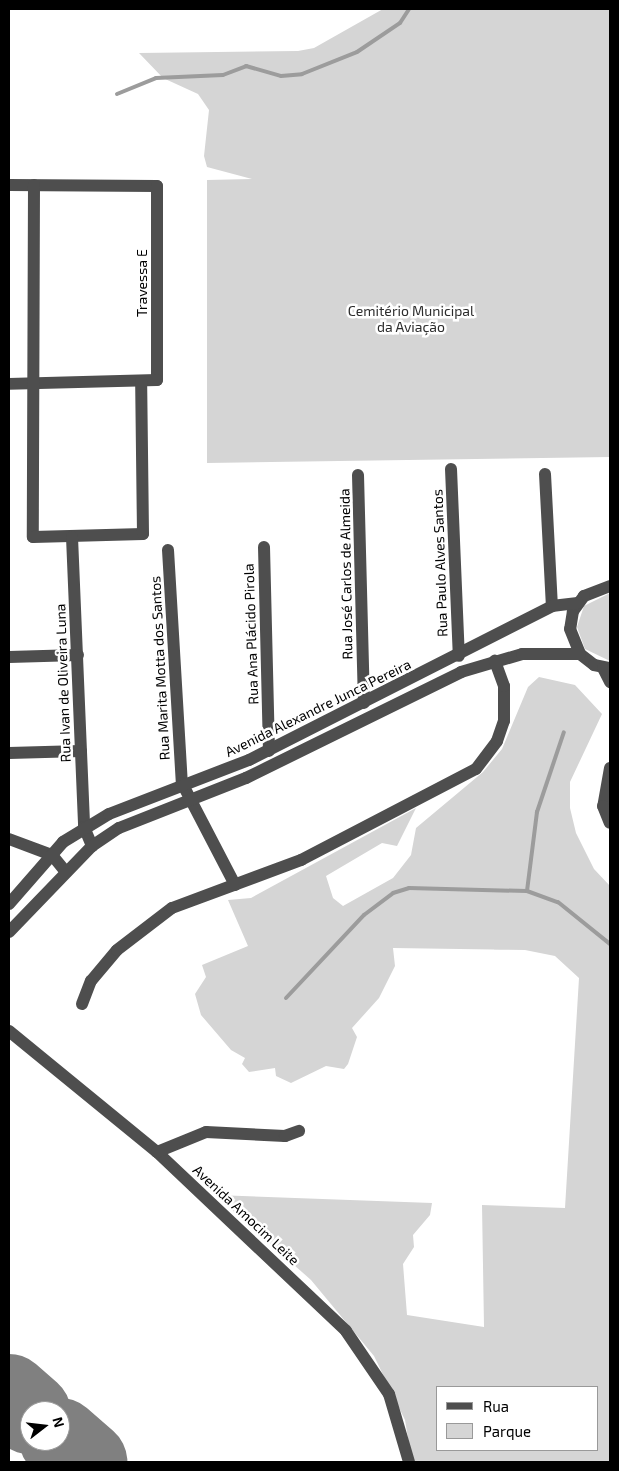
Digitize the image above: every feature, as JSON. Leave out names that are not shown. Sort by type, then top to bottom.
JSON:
[{"type":"street","points":[[9,185],[34,185],[33,382],[33,537],[143,534],[141,381],[33,382],[9,384]]},
{"type":"street","name":"Travessa E","points":[[34,185],[157,186],[158,380],[141,381]]},
{"type":"street","name":"Rua Paulo Alves Santos","points":[[451,469],[459,656]]},
{"type":"street","points":[[545,474],[552,606]]},
{"type":"street","name":"Rua José Carlos de Almeida","points":[[358,475],[364,703]]},
{"type":"street","name":"Rua Ivan de Oliveira Luna","points":[[72,537],[84,827]]},
{"type":"street","name":"Rua Ana Plácido Pirola","points":[[264,547],[269,751]]},
{"type":"street","name":"Rua Marita Motta dos Santos","points":[[168,550],[182,783]]},
{"type":"street","points":[[580,654],[570,629],[578,603],[607,584]]},
{"type":"street","name":"Avenida Alexandre Junca Pereira","points":[[9,904],[52,855],[84,827],[182,783],[269,751],[459,656],[552,606],[578,603]]},
{"type":"street","points":[[9,932],[92,846],[119,828],[191,803],[461,672],[522,654],[580,654],[606,668],[610,682]]},
{"type":"street","points":[[9,657],[78,655]]},
{"type":"street","points":[[82,1004],[91,981],[144,927],[172,908],[235,885],[369,827],[476,769],[497,740],[504,721],[504,686],[495,661]]},
{"type":"street","points":[[9,753],[81,751]]},
{"type":"street","points":[[610,768],[604,806],[610,823]]},
{"type":"street","points":[[182,783],[235,885]]},
{"type":"street","points":[[84,827],[92,846]]},
{"type":"street","points":[[9,839],[52,855],[66,872]]},
{"type":"street","name":"Avenida Amocim Leite","points":[[9,1031],[157,1152],[346,1331],[389,1394],[409,1462]]},
{"type":"street","points":[[157,1152],[206,1132],[285,1136],[299,1131]]},
{"type":"green space","name":"Cemitério Municipal da Aviação","points":[[383,9],[610,9],[610,457],[207,463],[207,180],[252,179],[207,167],[204,156],[209,110],[198,94],[163,78],[139,53],[298,51],[314,48]]},
{"type":"green space","points":[[610,593],[610,661],[585,649],[577,627],[584,606]]},
{"type":"green space","points":[[539,677],[575,685],[602,714],[570,782],[570,808],[576,833],[594,869],[610,886],[610,1462],[412,1462],[405,1420],[374,1356],[311,1280],[215,1195],[432,1203],[430,1215],[413,1235],[414,1247],[403,1264],[407,1315],[484,1327],[482,1205],[565,1208],[579,978],[555,956],[525,950],[393,948],[395,966],[379,998],[352,1028],[357,1037],[348,1064],[344,1069],[326,1066],[291,1083],[276,1076],[275,1068],[249,1072],[242,1064],[245,1058],[231,1050],[201,1015],[195,994],[206,977],[202,965],[248,946],[228,900],[251,898],[416,808],[397,846],[382,843],[326,876],[333,898],[343,906],[393,878],[411,855],[416,828],[483,772],[502,749],[528,687]]},
{"type":"waterway","points":[[117,94],[156,78],[223,75],[246,66],[281,76],[302,74],[357,52],[400,23],[409,9]]},
{"type":"waterway","points":[[527,891],[537,812],[564,732]]},
{"type":"waterway","points":[[286,998],[364,915],[393,893],[409,888],[527,891],[558,902],[610,944]]},
{"type":"runway","points":[[9,1395],[20,1404]]},
{"type":"runway","points":[[70,1448],[86,1462]]}]
